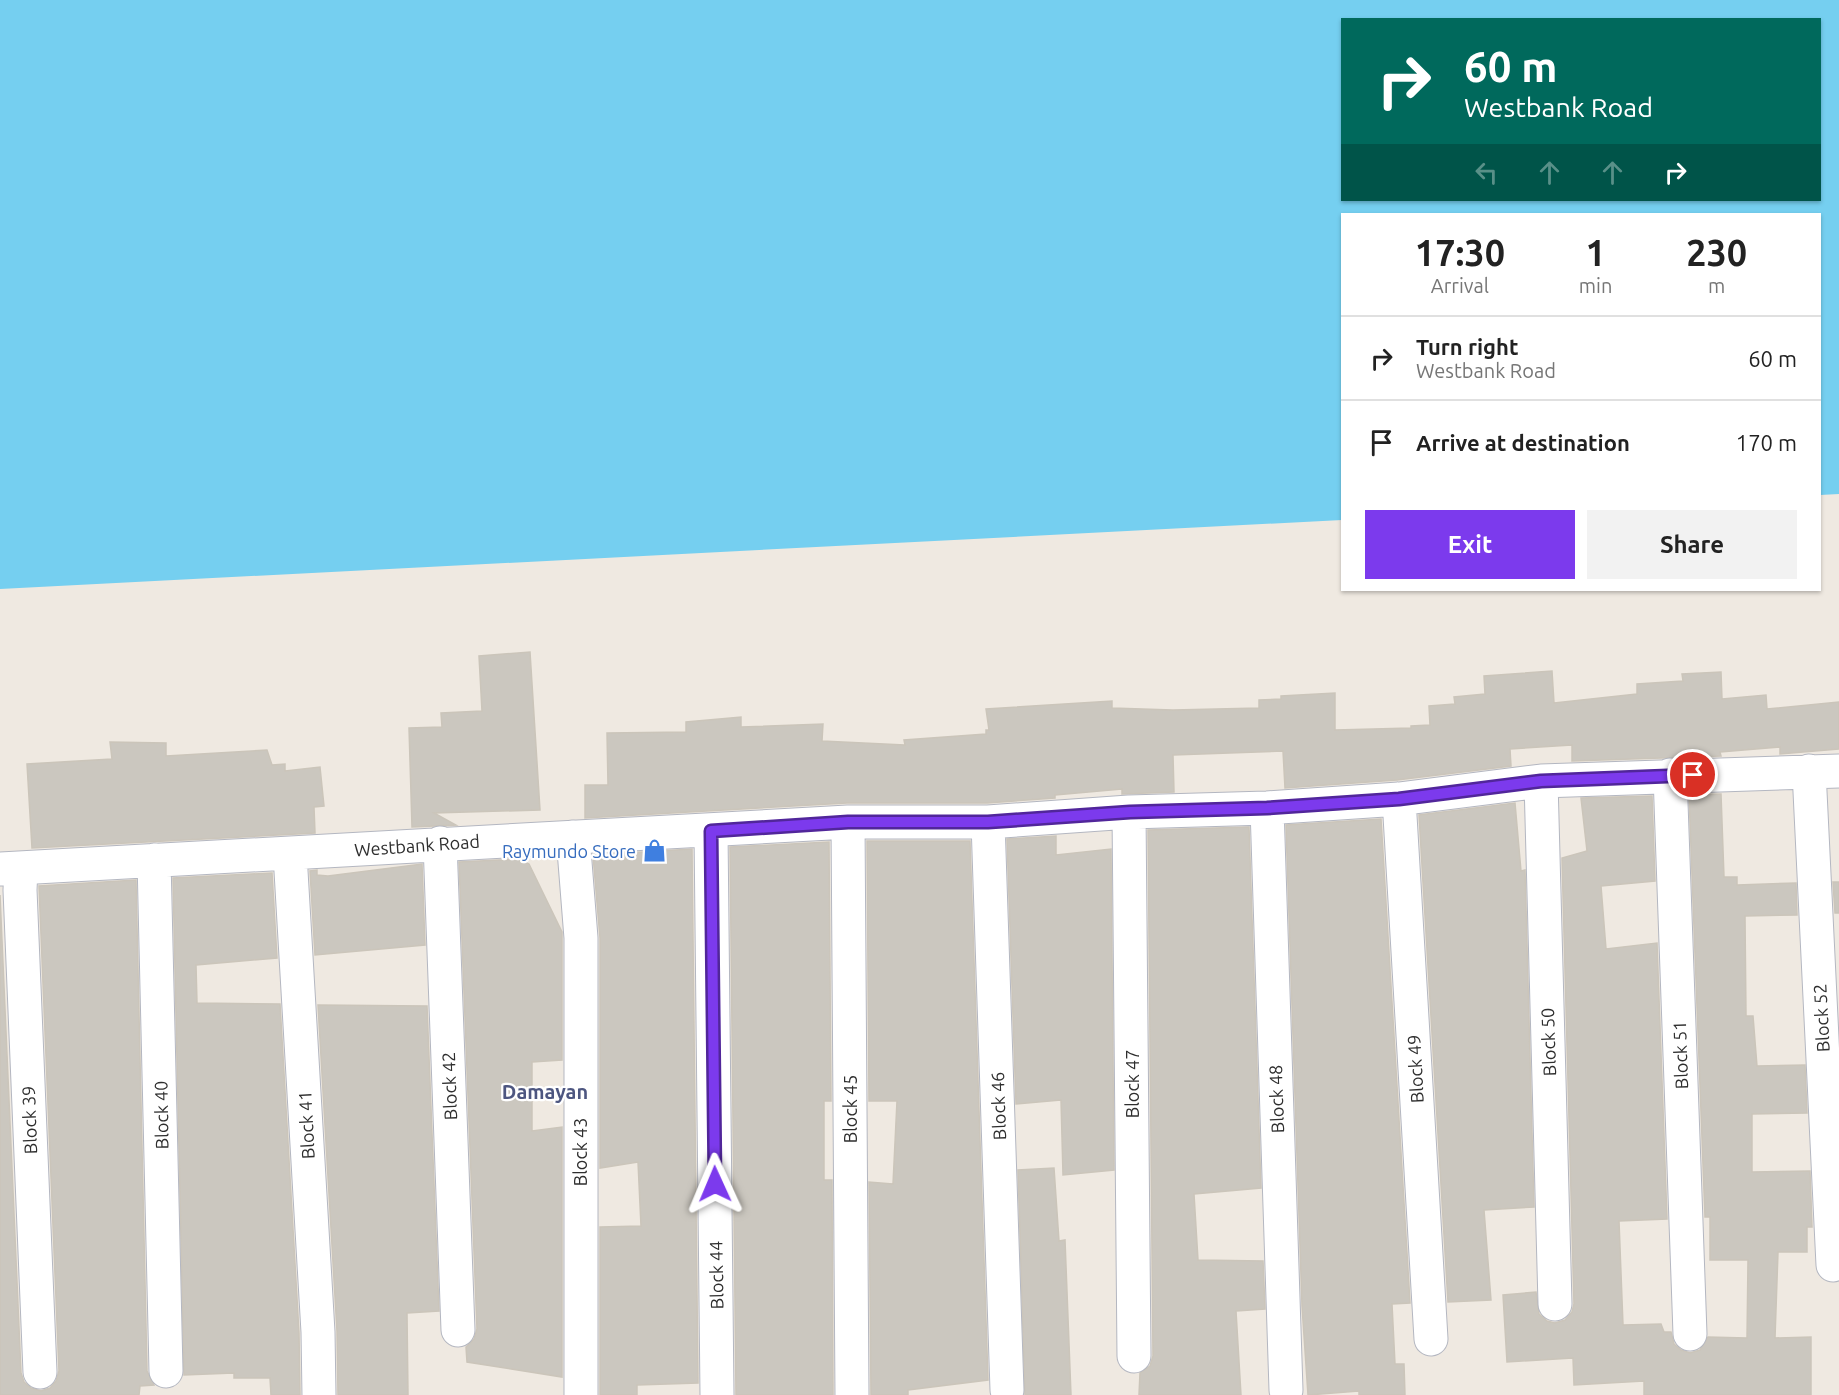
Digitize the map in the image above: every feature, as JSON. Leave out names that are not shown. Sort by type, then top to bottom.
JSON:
[{"type":"street","name":"Westbank Road","points":[[11,868],[848,822],[988,822],[1130,812],[1267,808],[1399,799],[1541,781],[1824,771]]},
{"type":"street","name":"Block 52","points":[[1824,771],[1833,1265]]},
{"type":"street","name":"Block 51","points":[[1670,775],[1690,1334]]},
{"type":"street","name":"Block 50","points":[[1541,781],[1555,1304]]},
{"type":"street","name":"Block 49","points":[[1399,799],[1431,1339]]},
{"type":"street","name":"Block 48","points":[[1267,808],[1286,1390]]},
{"type":"street","name":"Block 47","points":[[1130,812],[1134,1356]]},
{"type":"street","name":"Block 45","points":[[848,822],[852,1395]]},
{"type":"street","name":"Block 46","points":[[988,822],[1007,1390]]},
{"type":"street","name":"Block 44","points":[[711,831],[717,1395]]},
{"type":"street","name":"Block 43","points":[[573,837],[581,938],[581,1395]]},
{"type":"street","name":"Block 42","points":[[440,843],[458,1330]]},
{"type":"street","name":"Block 41","points":[[290,854],[318,1332],[319,1395]]},
{"type":"street","name":"Block 40","points":[[154,860],[166,1371]]},
{"type":"street","name":"Block 39","points":[[11,868],[20,890],[40,1372]]},
{"type":"water","points":[[0,0],[1839,0],[1839,494],[1821,495],[1821,213],[1341,213],[1341,520],[0,589]]},
{"type":"building","points":[[530,652],[540,810],[434,813],[456,825],[412,827],[409,728],[442,727],[441,713],[482,711],[479,656]]},
{"type":"building","points":[[1552,671],[1554,703],[1637,694],[1637,684],[1683,681],[1682,674],[1721,672],[1722,699],[1766,695],[1767,709],[1839,702],[1839,749],[1780,754],[1780,747],[1720,752],[1721,756],[1572,761],[1572,745],[1510,749],[1511,766],[1397,780],[1285,788],[1283,751],[1173,755],[1174,792],[1122,794],[1122,789],[1055,795],[1055,798],[987,803],[847,803],[585,818],[585,785],[608,785],[607,733],[686,732],[686,722],[741,717],[741,727],[823,724],[822,741],[905,745],[904,740],[986,734],[986,730],[989,730],[986,709],[1112,701],[1112,708],[1173,710],[1259,708],[1259,700],[1281,699],[1281,696],[1335,693],[1335,730],[1411,728],[1411,726],[1430,725],[1429,706],[1455,704],[1454,697],[1485,694],[1484,676]]},
{"type":"building","points":[[110,742],[166,743],[166,756],[267,750],[272,765],[285,764],[285,771],[320,767],[324,806],[314,807],[315,833],[32,848],[27,764],[112,759]]},
{"type":"building","points":[[1721,794],[1724,877],[1737,877],[1737,885],[1796,883],[1797,915],[1745,916],[1746,1016],[1753,1016],[1757,1066],[1805,1065],[1807,1113],[1752,1114],[1752,1172],[1810,1171],[1812,1227],[1807,1227],[1807,1252],[1778,1252],[1775,1338],[1811,1337],[1811,1395],[1644,1395],[1644,1381],[1574,1385],[1573,1358],[1507,1362],[1503,1295],[1536,1292],[1539,1314],[1547,1321],[1555,1323],[1565,1320],[1572,1312],[1574,1304],[1562,858],[1587,851],[1581,798],[1652,796],[1655,881],[1601,886],[1606,949],[1657,943],[1667,1219],[1619,1221],[1623,1325],[1661,1324],[1664,1332],[1671,1332],[1674,1344],[1690,1353],[1700,1350],[1708,1337],[1747,1338],[1748,1260],[1710,1260],[1710,1217],[1705,1217],[1689,795]]},
{"type":"building","points":[[1515,803],[1521,871],[1525,870],[1534,1207],[1484,1210],[1491,1300],[1448,1302],[1419,815]]},
{"type":"building","points":[[1381,819],[1410,1303],[1392,1304],[1395,1364],[1404,1364],[1405,1395],[1359,1395],[1359,1391],[1308,1395],[1302,1306],[1286,825]]},
{"type":"building","points":[[1249,827],[1261,1188],[1194,1194],[1198,1260],[1263,1261],[1265,1309],[1236,1311],[1241,1395],[1139,1395],[1140,1373],[1150,1366],[1153,1356],[1148,830]]},
{"type":"building","points":[[1056,836],[1056,855],[1111,849],[1114,1170],[1063,1175],[1061,1100],[1016,1104],[1007,839]]},
{"type":"building","points":[[867,841],[970,841],[988,1380],[908,1390],[908,1395],[871,1395],[869,1182],[893,1184],[897,1101],[869,1101]]},
{"type":"building","points":[[829,842],[831,1101],[824,1101],[824,1180],[832,1180],[833,1395],[736,1395],[730,847]]},
{"type":"building","points":[[692,849],[698,1383],[637,1385],[637,1395],[600,1395],[600,1227],[641,1226],[638,1162],[600,1168],[600,938],[593,855]]},
{"type":"building","points":[[519,859],[529,864],[562,932],[562,1060],[532,1062],[532,1131],[562,1127],[562,1377],[467,1362],[466,1347],[474,1339],[477,1329],[459,862]]},
{"type":"building","points":[[422,864],[425,945],[315,955],[310,871],[317,870],[317,875],[328,876]]},
{"type":"building","points":[[272,873],[277,958],[196,965],[197,1003],[280,1004],[299,1333],[300,1395],[271,1395],[270,1378],[234,1378],[234,1373],[184,1375],[173,878]]},
{"type":"building","points":[[136,880],[147,1371],[154,1385],[140,1386],[139,1395],[0,1395],[0,895],[21,1373],[24,1382],[31,1388],[41,1391],[50,1388],[56,1381],[59,1371],[39,886]]},
{"type":"building","points":[[1833,882],[1839,882],[1839,913],[1835,913]]},
{"type":"building","points":[[318,1005],[427,1006],[439,1311],[407,1313],[408,1395],[338,1395],[337,1331]]},
{"type":"building","points":[[1054,1168],[1059,1241],[1065,1240],[1071,1395],[1025,1395],[1018,1170]]},
{"type":"place","name":"Raymundo Store","points":[[654,851]]},
{"type":"district","name":"Damayan","points":[[545,1091]]},
{"type":"route","points":[[715,1184],[711,831],[848,822],[988,822],[1130,812],[1267,808],[1399,799],[1541,781],[1693,775]]}]
